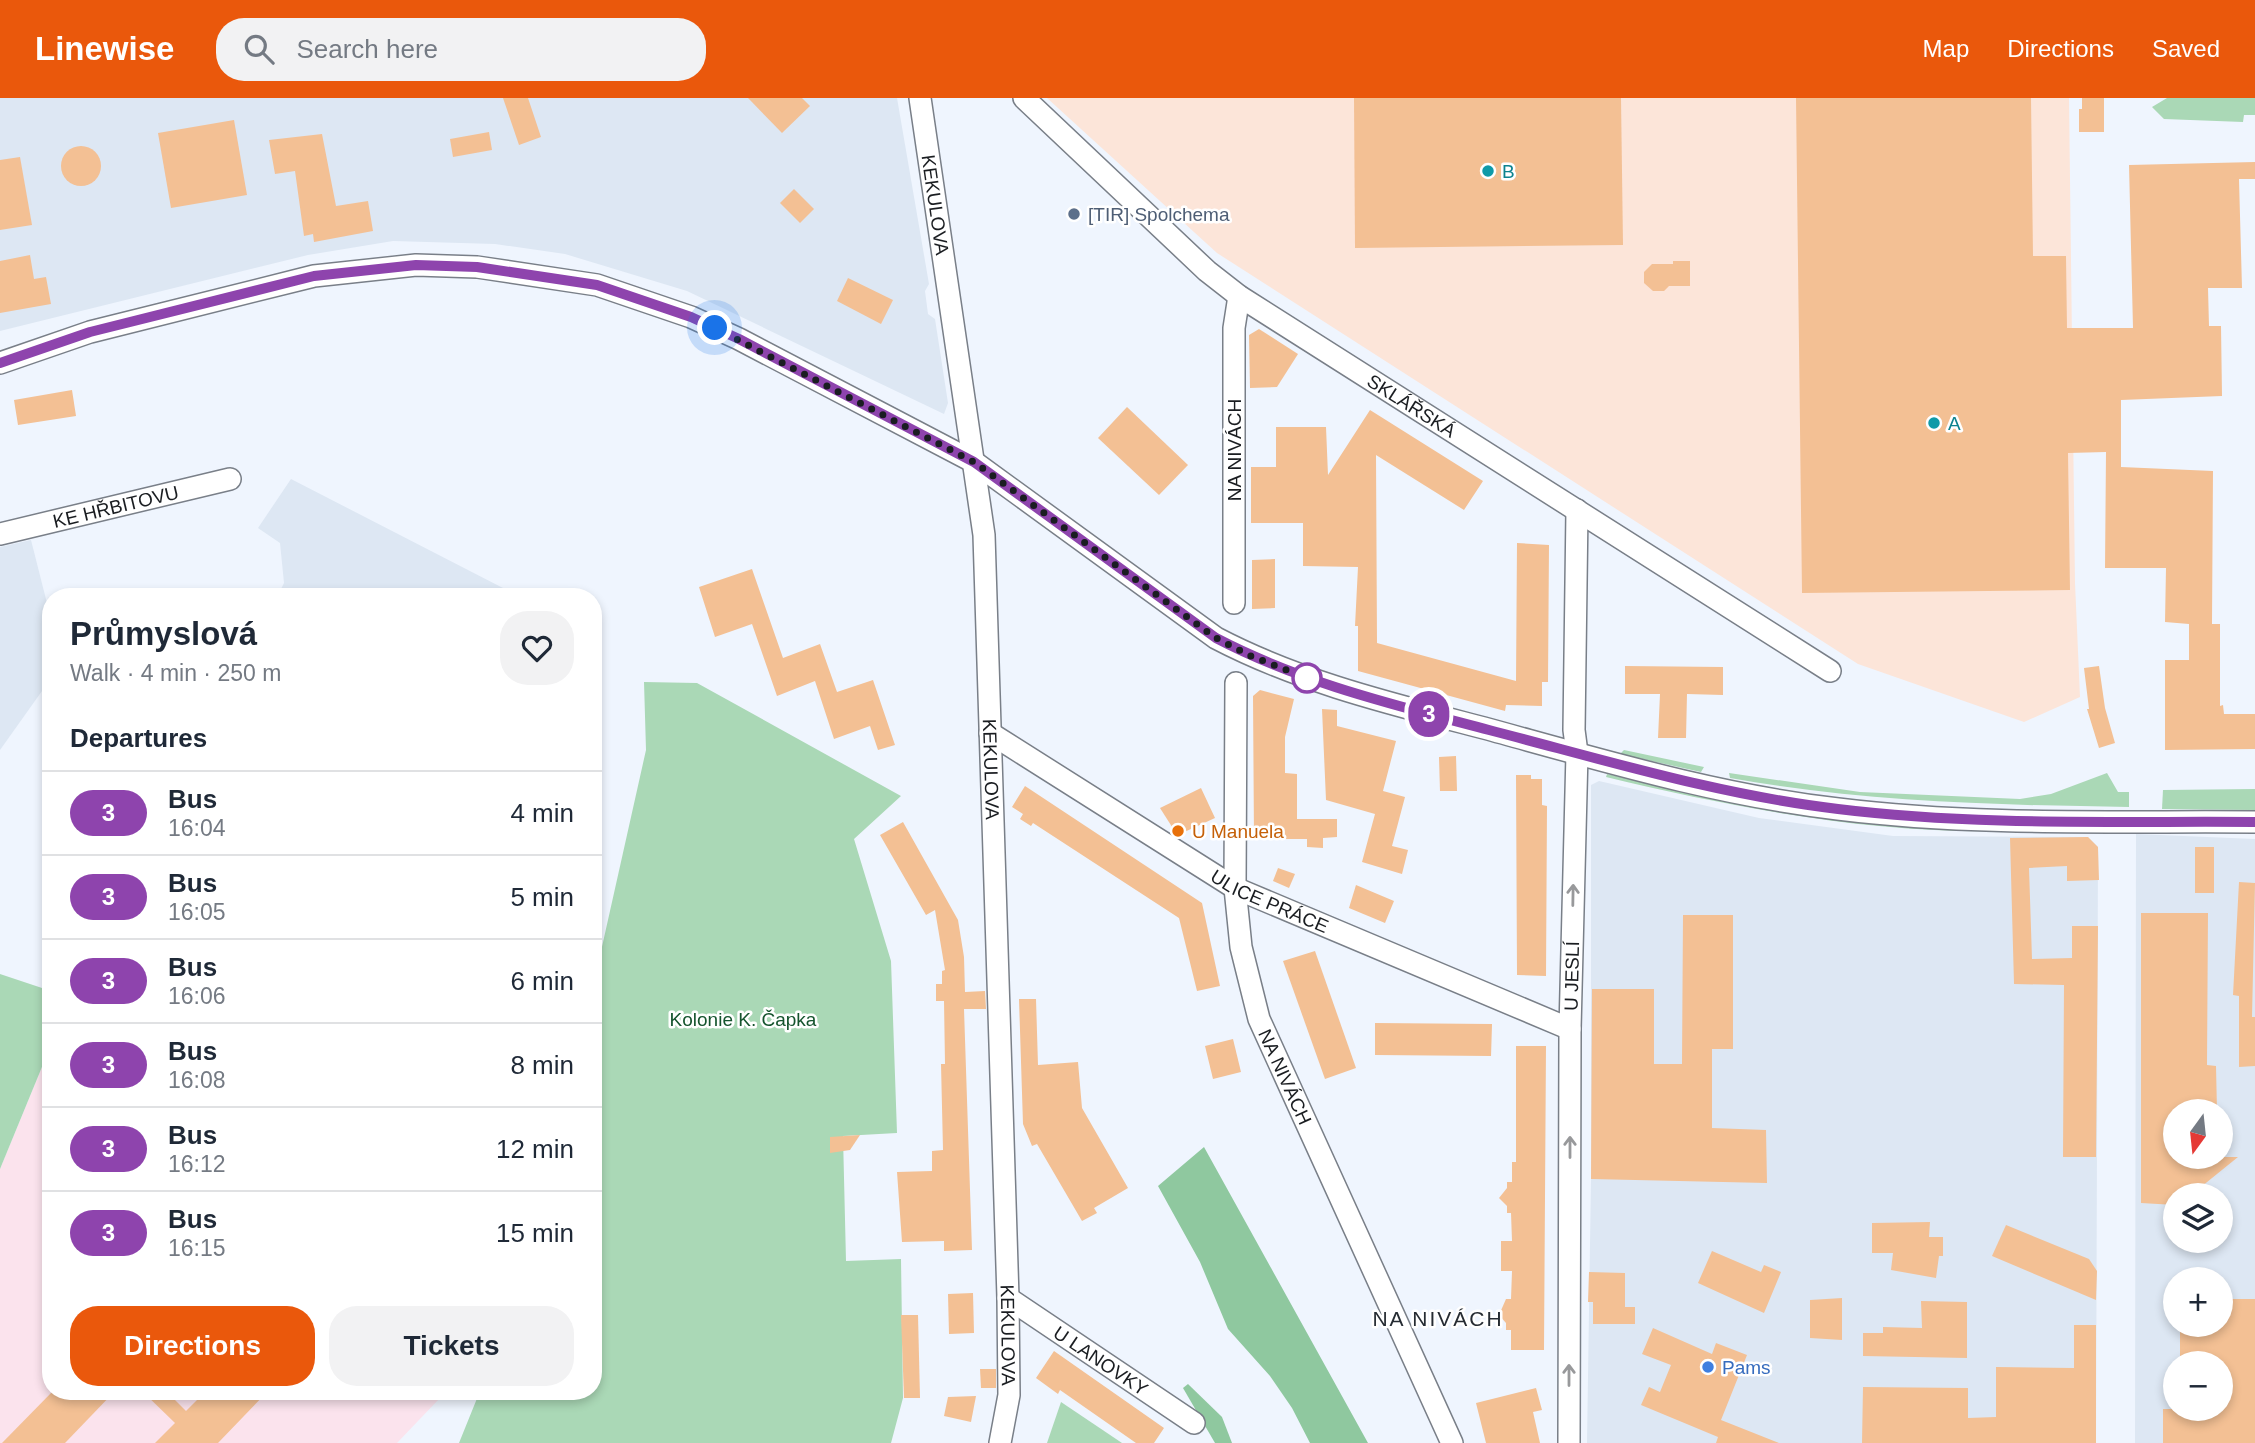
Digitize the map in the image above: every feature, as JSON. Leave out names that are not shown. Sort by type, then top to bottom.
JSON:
[{"type":"street","name":"KEKULOVA","points":[[920,98],[984,535],[1008,1298],[1009,1395],[1000,1443]]},
{"type":"street","name":"SKLÁŘSKÁ","points":[[1024,98],[1208,271],[1239,296],[1830,671]]},
{"type":"street","points":[[0,363],[90,332],[314,276],[416,265],[477,267],[597,285],[691,317],[739,339],[974,462],[1178,612],[1251,656],[1334,688],[1684,783],[1839,809],[1924,817],[2255,822]]},
{"type":"street","name":"NA NIVÁCH","points":[[1234,603],[1234,328],[1239,296]]},
{"type":"street","name":"KE HŘBITOVU","points":[[0,534],[230,479]]},
{"type":"street","name":"U JESLÍ","points":[[1569,1443],[1570,1028],[1577,753],[1574,730],[1577,510]]},
{"type":"street","name":"NA NIVÁCH","points":[[1237,683],[1235,888],[1241,947],[1259,1019],[1452,1443]]},
{"type":"street","name":"ULICE PRÁCE","points":[[990,733],[1235,888],[1570,1028]]},
{"type":"street","name":"U LANOVKY","points":[[1008,1298],[1194,1423]]},
{"type":"shaded area","points":[[0,98],[897,98],[929,284],[925,291],[928,314],[935,319],[948,403],[944,414],[687,291],[565,254],[495,244],[393,241],[308,255],[0,331]]},
{"type":"shaded area","points":[[1047,98],[2069,98],[2075,583],[2080,697],[2024,722],[1858,664],[1217,253]]},
{"type":"shaded area","points":[[291,479],[503,588],[282,588],[284,583],[280,543],[258,528]]},
{"type":"shaded area","points":[[31,540],[43,588],[42,691],[0,750],[0,547]]},
{"type":"shaded area","points":[[1599,781],[1759,818],[1893,836],[2088,837],[2098,847],[2096,1443],[1587,1443],[1591,1179],[1591,785]]},
{"type":"shaded area","points":[[2136,834],[2255,839],[2255,1443],[2135,1443]]},
{"type":"shaded area","points":[[42,1067],[42,1400],[438,1400],[397,1443],[0,1443],[0,1169]]},
{"type":"green space","points":[[2167,98],[2255,98],[2255,115],[2244,115],[2243,122],[2164,119],[2152,107]]},
{"type":"green space","name":"Kolonie K. Čapka","points":[[644,682],[697,683],[901,796],[854,839],[891,961],[897,1133],[843,1136],[846,1261],[901,1259],[903,1398],[891,1443],[459,1443],[476,1400],[602,1400],[602,947],[646,750]]},
{"type":"green space","points":[[1624,750],[1704,767],[1701,772],[1620,754]]},
{"type":"green space","points":[[1729,773],[1860,792],[2020,799],[2051,794],[2107,773],[2118,792],[2129,792],[2129,807],[1879,797],[1730,778]]},
{"type":"green space","points":[[1607,774],[1684,791],[2010,828],[2009,831],[1958,831],[1857,824],[1756,809],[1656,789],[1606,777]]},
{"type":"green space","points":[[2255,789],[2255,810],[2162,809],[2163,790]]},
{"type":"green space","points":[[0,974],[42,988],[42,1067],[0,1169]]},
{"type":"green space","points":[[1204,1147],[1368,1443],[1310,1443],[1292,1408],[1270,1376],[1228,1329],[1200,1262],[1158,1186]]},
{"type":"green space","points":[[1188,1384],[1222,1417],[1232,1443],[1215,1443],[1183,1388]]},
{"type":"green space","points":[[1061,1402],[1122,1443],[1047,1443]]},
{"type":"building","points":[[503,98],[528,98],[541,137],[519,145]]},
{"type":"building","points":[[748,98],[802,98],[810,106],[782,133]]},
{"type":"building","name":"B","points":[[1354,98],[1621,98],[1623,245],[1355,248]]},
{"type":"building","name":"A","points":[[1796,98],[2031,98],[2033,256],[2066,256],[2067,328],[2133,328],[2129,165],[2255,162],[2255,179],[2239,179],[2242,288],[2208,288],[2209,326],[2221,326],[2222,396],[2121,400],[2121,467],[2213,471],[2212,624],[2220,624],[2220,706],[2223,705],[2224,714],[2255,714],[2255,749],[2165,750],[2165,660],[2189,660],[2189,624],[2165,622],[2166,568],[2105,568],[2106,452],[2068,453],[2070,590],[1802,593]]},
{"type":"building","points":[[2082,98],[2104,98],[2104,132],[2079,132]]},
{"type":"building","points":[[234,120],[247,195],[171,208],[158,133]]},
{"type":"building","points":[[489,132],[492,150],[453,157],[450,139]]},
{"type":"building","points":[[322,134],[336,206],[368,201],[373,231],[314,242],[313,234],[304,236],[295,171],[275,174],[269,140]]},
{"type":"building","points":[[81,146],[89,147],[95,152],[100,158],[100,174],[95,180],[89,185],[81,186],[73,185],[67,180],[62,174],[61,166],[62,158],[67,152],[73,147]]},
{"type":"building","points":[[20,157],[32,225],[0,230],[0,160]]},
{"type":"building","points":[[794,189],[814,209],[800,223],[780,203]]},
{"type":"building","points":[[30,255],[34,279],[46,277],[51,304],[0,313],[0,261]]},
{"type":"building","points":[[1673,261],[1690,261],[1690,286],[1669,286],[1664,291],[1653,291],[1644,283],[1644,272],[1652,264],[1673,264]]},
{"type":"building","points":[[848,278],[893,300],[881,324],[837,301]]},
{"type":"building","points":[[1259,329],[1298,354],[1277,387],[1250,388],[1249,335]]},
{"type":"building","points":[[72,390],[76,416],[18,425],[14,400]]},
{"type":"building","points":[[1127,407],[1188,465],[1159,495],[1098,438]]},
{"type":"building","points":[[1370,410],[1483,481],[1464,510],[1376,455],[1377,643],[1516,681],[1517,543],[1549,545],[1548,682],[1542,682],[1542,706],[1506,705],[1505,711],[1358,671],[1358,626],[1355,626],[1358,567],[1303,566],[1303,523],[1251,523],[1251,467],[1276,467],[1276,427],[1326,427],[1328,475]]},
{"type":"building","points":[[1275,559],[1275,608],[1252,609],[1252,560]]},
{"type":"building","points":[[752,569],[783,658],[820,644],[837,692],[873,680],[895,745],[878,750],[870,726],[834,739],[815,681],[777,696],[752,624],[715,637],[699,587]]},
{"type":"building","points":[[1625,666],[1723,667],[1723,695],[1687,694],[1686,738],[1658,738],[1660,694],[1625,694]]},
{"type":"building","points":[[2099,666],[2105,708],[2115,743],[2099,748],[2087,709],[2084,668]]},
{"type":"building","points":[[1260,690],[1294,699],[1285,737],[1285,773],[1297,774],[1297,819],[1337,819],[1337,837],[1323,838],[1323,848],[1307,847],[1307,839],[1254,839],[1253,696]]},
{"type":"building","points":[[1322,709],[1337,710],[1337,726],[1396,741],[1383,791],[1405,797],[1392,846],[1408,850],[1402,874],[1362,862],[1375,814],[1326,800]]},
{"type":"building","points":[[1456,756],[1457,791],[1440,791],[1439,757]]},
{"type":"building","points":[[1516,775],[1531,775],[1531,779],[1542,779],[1542,805],[1547,806],[1546,976],[1517,975]]},
{"type":"building","points":[[1025,786],[1202,903],[1220,986],[1197,991],[1179,918],[1033,823],[1031,826],[1020,819],[1023,814],[1012,807]]},
{"type":"building","points":[[1201,788],[1215,818],[1180,834],[1174,830],[1160,808]]},
{"type":"building","points":[[903,822],[958,920],[964,957],[965,992],[985,991],[986,1009],[964,1009],[972,1250],[944,1251],[944,1241],[902,1242],[897,1172],[932,1171],[932,1151],[943,1150],[941,1064],[945,1064],[944,1001],[936,1001],[936,984],[942,984],[942,971],[945,970],[935,910],[926,915],[880,835]]},
{"type":"building","points":[[2088,837],[2098,847],[2099,880],[2067,881],[2067,866],[2029,868],[2032,959],[2072,958],[2072,926],[2098,926],[2096,1157],[2063,1157],[2064,985],[2014,984],[2010,838]]},
{"type":"building","points":[[2195,847],[2214,847],[2214,893],[2195,893]]},
{"type":"building","points":[[1278,868],[1295,874],[1289,888],[1273,881]]},
{"type":"building","points":[[2239,882],[2255,883],[2252,1017],[2255,1017],[2255,1066],[2239,1067],[2239,996],[2233,995]]},
{"type":"building","points":[[1356,885],[1394,901],[1385,923],[1349,908]]},
{"type":"building","points":[[2141,913],[2208,913],[2207,1065],[2216,1066],[2217,1099],[2163,1099],[2163,1169],[2223,1169],[2206,1183],[2163,1183],[2163,1204],[2141,1203]]},
{"type":"building","points":[[1683,915],[1733,915],[1733,1049],[1712,1049],[1712,1128],[1766,1130],[1767,1183],[1591,1179],[1592,989],[1654,989],[1654,1064],[1682,1064]]},
{"type":"building","points":[[1315,951],[1356,1068],[1325,1079],[1283,961]]},
{"type":"building","points":[[1019,999],[1036,999],[1038,1065],[1078,1062],[1082,1108],[1128,1188],[1094,1208],[1097,1213],[1082,1221],[1037,1144],[1032,1146],[1023,1124]]},
{"type":"building","points":[[1375,1023],[1492,1024],[1491,1056],[1375,1055]]},
{"type":"building","points":[[1233,1039],[1241,1072],[1213,1079],[1205,1046]]},
{"type":"building","points":[[1516,1046],[1546,1046],[1544,1350],[1511,1350],[1511,1330],[1506,1330],[1506,1323],[1499,1315],[1506,1299],[1511,1299],[1512,1271],[1501,1271],[1501,1241],[1512,1241],[1511,1213],[1507,1213],[1507,1206],[1499,1198],[1507,1188],[1507,1182],[1512,1182],[1512,1162],[1516,1162]]},
{"type":"building","points":[[860,1135],[850,1150],[830,1153],[830,1137]]},
{"type":"building","points":[[1930,1222],[1929,1237],[1943,1237],[1943,1256],[1939,1256],[1936,1278],[1891,1270],[1893,1253],[1872,1253],[1872,1223]]},
{"type":"building","points":[[2006,1225],[2089,1259],[2097,1271],[2096,1300],[1992,1256]]},
{"type":"building","points":[[1712,1251],[1761,1272],[1764,1265],[1781,1272],[1764,1313],[1698,1283]]},
{"type":"building","points":[[1589,1272],[1625,1273],[1625,1307],[1635,1307],[1635,1324],[1593,1324],[1593,1302],[1588,1302]]},
{"type":"building","points":[[973,1293],[974,1333],[949,1334],[948,1294]]},
{"type":"building","points":[[1842,1298],[1842,1340],[1810,1338],[1810,1300]]},
{"type":"building","points":[[2233,1299],[2255,1299],[2255,1443],[2163,1443],[2163,1421],[2233,1421],[2233,1351],[2180,1351],[2180,1337],[2233,1337]]},
{"type":"building","points":[[1921,1301],[1967,1302],[1967,1358],[1863,1356],[1863,1333],[1883,1333],[1883,1327],[1922,1328]]},
{"type":"building","points":[[901,1315],[918,1315],[920,1398],[904,1398]]},
{"type":"building","points":[[2074,1325],[2096,1325],[2096,1443],[1862,1443],[1863,1387],[1968,1388],[1968,1418],[1996,1417],[1996,1367],[2074,1368]]},
{"type":"building","points":[[1653,1328],[1712,1354],[1716,1343],[1747,1355],[1721,1420],[1779,1443],[1716,1443],[1718,1437],[1641,1405],[1649,1387],[1660,1392],[1671,1365],[1642,1354]]},
{"type":"building","points":[[1054,1351],[1164,1428],[1154,1443],[1136,1443],[1060,1390],[1058,1394],[1036,1378]]},
{"type":"building","points":[[980,1369],[996,1369],[996,1388],[981,1388]]},
{"type":"building","points":[[1536,1388],[1542,1410],[1533,1412],[1540,1443],[1486,1443],[1476,1403]]},
{"type":"building","points":[[976,1396],[971,1422],[944,1416],[948,1397]]},
{"type":"building","points":[[44,1400],[106,1400],[65,1443],[2,1443]]},
{"type":"building","points":[[151,1400],[175,1400],[186,1411],[197,1400],[259,1400],[218,1443],[155,1443],[175,1423]]},
{"type":"bus line","name":"3","points":[[0,363],[90,332],[314,276],[416,265],[477,267],[538,274],[597,285],[691,317],[739,339],[974,462],[1216,638],[1283,670],[1334,688],[1684,783],[1798,804],[1924,817],[2255,822]]},
{"type":"place","name":"B","points":[[1488,171]]},
{"type":"place","name":"[TIR] Spolchema","points":[[1074,214]]},
{"type":"place","name":"A","points":[[1934,423]]},
{"type":"place","name":"U Manuela","points":[[1178,831]]},
{"type":"place","name":"Pams","points":[[1708,1367]]},
{"type":"district","name":"NA NIVÁCH","points":[[1438,1319]]},
{"type":"route","points":[[715,328],[974,462],[1216,638],[1251,656],[1307,678]]}]
